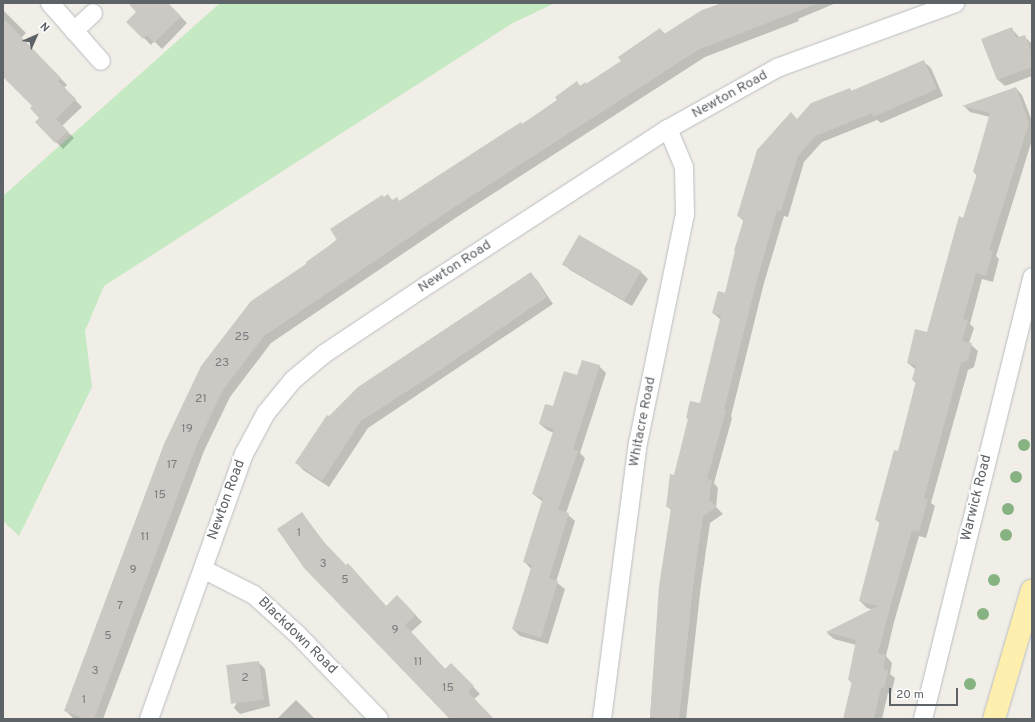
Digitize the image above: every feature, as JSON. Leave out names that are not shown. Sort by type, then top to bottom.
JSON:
[{"type":"main road","points":[[994,719],[1032,590]]},
{"type":"street","points":[[50,3],[101,61]]},
{"type":"street","name":"Newton Road","points":[[149,719],[244,454],[266,413],[293,380],[324,354],[403,301],[668,129],[777,68],[956,3]]},
{"type":"street","points":[[74,31],[93,13]]},
{"type":"street","name":"Whitacre Road","points":[[602,719],[638,443],[685,215],[684,167],[668,129]]},
{"type":"street","name":"Warwick Road","points":[[923,719],[1032,277]]},
{"type":"street","name":"Blackdown Road","points":[[203,569],[254,595],[298,635],[380,719]]},
{"type":"green space","points":[[220,3],[555,3],[511,24],[104,286],[85,331],[92,387],[19,536],[3,521],[3,196]]},
{"type":"building","points":[[128,3],[168,3],[181,16],[154,43],[147,35],[143,39],[126,22],[136,12]]},
{"type":"building","points":[[722,3],[816,4],[698,50],[453,208],[264,336],[223,390],[197,444],[94,719],[86,719],[64,711],[164,444],[201,366],[251,301],[306,264],[306,262],[337,240],[330,229],[382,195],[384,197],[388,194],[392,200],[397,197],[399,201],[521,122],[522,124],[557,100],[555,97],[577,81],[580,86],[585,82],[586,84],[621,61],[618,57],[660,28],[664,34],[702,10]]},
{"type":"building","points":[[3,18],[61,78],[58,81],[76,99],[56,119],[68,131],[55,143],[35,122],[39,118],[30,108],[32,106],[3,77]]},
{"type":"building","points":[[1012,27],[1016,38],[1025,35],[1032,54],[1032,67],[997,80],[981,39]]},
{"type":"building","points":[[924,60],[937,89],[873,117],[872,113],[816,136],[798,156],[781,211],[777,210],[758,276],[724,410],[726,410],[707,479],[712,480],[709,500],[717,507],[703,516],[694,578],[679,719],[650,717],[659,586],[671,508],[666,507],[670,474],[674,475],[688,419],[686,418],[690,401],[700,403],[721,315],[712,313],[718,291],[725,293],[734,251],[744,218],[737,216],[757,150],[791,112],[797,119],[811,103],[850,88],[851,91]]},
{"type":"building","points":[[1016,87],[1029,123],[989,250],[993,251],[986,276],[976,273],[963,319],[968,320],[962,341],[972,343],[968,360],[961,363],[924,498],[928,499],[919,532],[912,530],[878,653],[886,655],[883,669],[888,671],[884,688],[881,687],[874,719],[843,719],[852,681],[848,680],[856,640],[826,632],[878,606],[859,601],[880,521],[875,520],[894,450],[898,451],[916,381],[912,380],[916,365],[907,363],[915,329],[927,332],[959,216],[963,218],[977,174],[973,172],[990,113],[962,106]]},
{"type":"building","points":[[579,235],[641,271],[624,300],[562,264]]},
{"type":"building","points":[[531,272],[547,297],[440,370],[361,421],[322,481],[295,463],[327,415],[329,416],[358,387]]},
{"type":"building","points":[[582,360],[600,365],[573,449],[578,451],[558,510],[569,513],[549,578],[558,581],[541,638],[512,629],[532,565],[523,562],[543,498],[532,494],[554,429],[539,424],[545,404],[553,406],[564,371],[577,375]]},
{"type":"building","points":[[302,512],[320,538],[346,565],[348,563],[386,606],[397,595],[416,615],[405,625],[445,669],[451,663],[474,686],[468,692],[494,719],[450,719],[304,568],[277,529]]},
{"type":"building","points":[[259,661],[264,700],[231,704],[226,665]]}]
